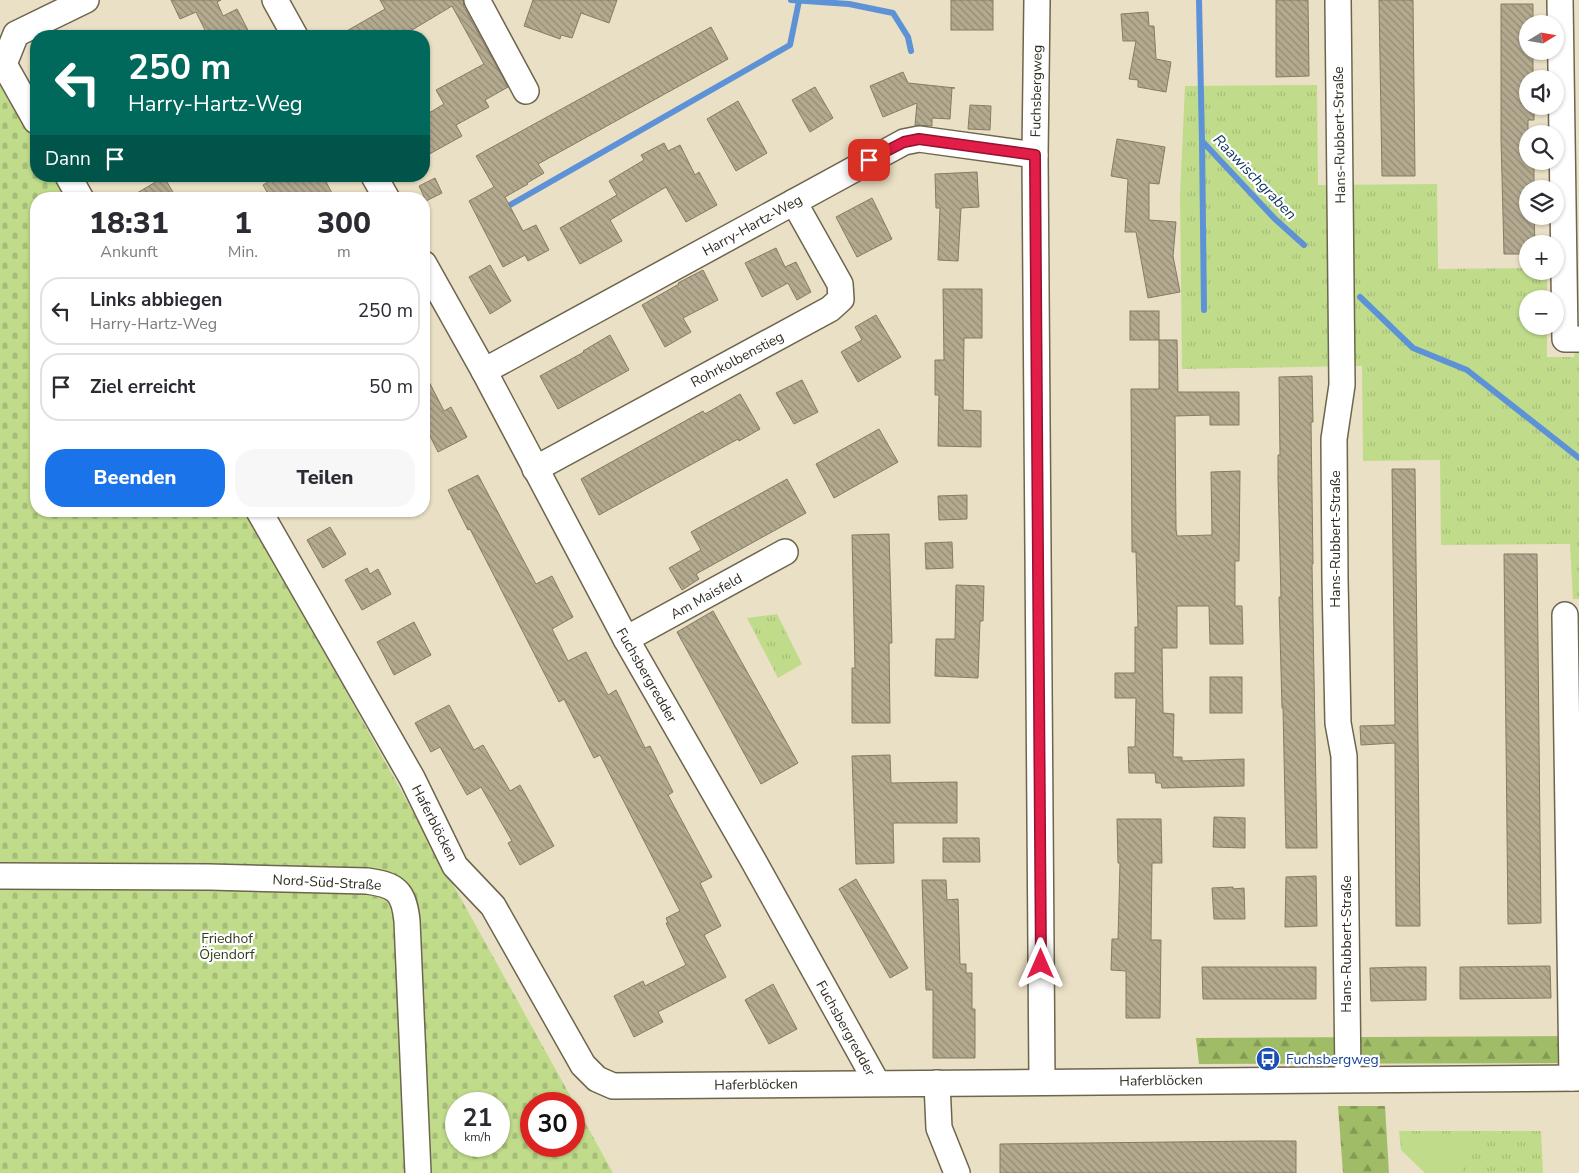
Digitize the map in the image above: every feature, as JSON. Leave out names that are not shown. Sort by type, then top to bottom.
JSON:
[{"type":"street","points":[[30,110],[4,64],[16,34],[86,0]]},
{"type":"street","points":[[275,0],[292,30]]},
{"type":"street","points":[[477,0],[526,91]]},
{"type":"street","name":"Fuchsbergweg","points":[[1038,0],[1035,155],[1042,1082]]},
{"type":"street","name":"Hans-Rubbert-Straße","points":[[1338,0],[1342,385],[1334,439],[1335,580],[1338,723],[1344,756],[1348,1078]]},
{"type":"street","points":[[1560,0],[1565,339],[1579,339]]},
{"type":"street","name":"Harry-Hartz-Weg","points":[[484,371],[904,142],[919,139],[1035,155]]},
{"type":"street","name":"Rohrkolbenstieg","points":[[535,468],[830,309],[841,299],[840,284],[794,202]]},
{"type":"street","name":"Fuchsbergredder","points":[[430,275],[484,371],[626,639],[753,860],[877,1083]]},
{"type":"street","name":"Haferblöcken","points":[[262,517],[412,778],[455,866],[493,906],[583,1065],[597,1079],[613,1086],[1348,1078],[1576,1078]]},
{"type":"street","name":"Am Maisfeld","points":[[626,639],[786,552]]},
{"type":"street","points":[[1565,615],[1573,745],[1576,1078]]},
{"type":"street","name":"Nord-Süd-Straße","points":[[0,876],[209,877],[367,881],[385,883],[394,887],[404,900],[407,921],[418,1173]]},
{"type":"street","points":[[937,1082],[939,1128],[957,1173]]},
{"type":"green space","name":"Friedhof Öjendorf","points":[[0,68],[30,122],[30,182],[63,182],[69,192],[30,192],[30,517],[249,517],[568,1092],[520,1092],[520,1157],[585,1157],[585,1122],[613,1173],[0,1173]]},
{"type":"green space","points":[[1317,85],[1318,185],[1437,184],[1438,269],[1519,268],[1519,280],[1547,280],[1547,290],[1519,290],[1519,335],[1547,335],[1547,357],[1574,357],[1575,351],[1579,351],[1579,599],[1573,599],[1570,544],[1441,545],[1440,460],[1363,461],[1362,366],[1182,369],[1180,194],[1185,86]]},
{"type":"green space","points":[[777,614],[802,664],[778,678],[747,618]]},
{"type":"green space","points":[[1579,1036],[1579,1063],[1199,1064],[1196,1038]]},
{"type":"green space","points":[[1338,1106],[1385,1106],[1389,1173],[1343,1173]]},
{"type":"green space","points":[[1399,1131],[1541,1131],[1543,1173],[1425,1173],[1401,1150]]},
{"type":"green space","points":[[1400,1135],[1466,1135],[1464,1169],[1460,1173],[1427,1173],[1404,1151]]},
{"type":"building","points":[[171,0],[221,0],[217,2],[223,16],[237,9],[248,30],[205,30],[196,12],[180,19]]},
{"type":"building","points":[[380,0],[463,0],[464,7],[508,87],[485,100],[489,107],[456,125],[462,136],[430,154],[430,112],[444,104],[436,90],[484,64],[452,6],[412,30],[348,30],[385,9]]},
{"type":"building","points":[[533,0],[617,0],[609,23],[581,13],[572,38],[561,35],[560,39],[524,26]]},
{"type":"building","points":[[951,0],[993,0],[993,30],[951,30]]},
{"type":"building","points":[[1276,0],[1308,0],[1309,76],[1276,77]]},
{"type":"building","points":[[1379,0],[1413,0],[1415,176],[1382,176]]},
{"type":"building","points":[[1501,4],[1533,4],[1533,15],[1519,15],[1519,60],[1533,60],[1533,70],[1519,70],[1519,115],[1534,115],[1534,120],[1528,120],[1528,125],[1519,125],[1519,170],[1534,170],[1534,180],[1519,180],[1519,225],[1534,225],[1535,235],[1519,235],[1519,254],[1504,254],[1501,139]]},
{"type":"building","points":[[1148,12],[1149,26],[1154,26],[1156,59],[1171,62],[1166,92],[1138,87],[1138,80],[1129,79],[1136,41],[1123,41],[1121,14]]},
{"type":"building","points":[[711,27],[728,59],[538,164],[544,173],[505,197],[523,231],[536,225],[549,250],[528,261],[525,255],[503,267],[469,201],[494,187],[476,156]]},
{"type":"building","points":[[903,72],[908,83],[955,88],[952,88],[950,119],[932,118],[932,126],[915,125],[917,103],[883,117],[870,86]]},
{"type":"building","points":[[815,87],[833,118],[810,132],[792,100]]},
{"type":"building","points":[[738,101],[767,153],[736,171],[707,119]]},
{"type":"building","points":[[970,105],[991,106],[990,130],[968,129]]},
{"type":"building","points":[[1117,139],[1165,147],[1159,184],[1149,183],[1149,220],[1176,222],[1173,256],[1180,292],[1148,298],[1136,232],[1125,232],[1128,179],[1111,176]]},
{"type":"building","points":[[664,143],[668,151],[680,145],[695,175],[699,172],[717,205],[686,222],[666,187],[610,220],[622,241],[580,264],[560,228],[617,195],[609,181],[644,160],[641,155]]},
{"type":"building","points":[[977,172],[979,207],[961,208],[958,261],[938,260],[940,208],[936,208],[935,174]]},
{"type":"building","points":[[435,178],[442,193],[430,199],[430,192],[422,192],[419,186]]},
{"type":"building","points":[[156,182],[167,182],[173,192],[139,192]]},
{"type":"building","points":[[268,182],[326,182],[331,192],[267,192],[263,185]]},
{"type":"building","points":[[872,198],[892,239],[857,257],[836,217]]},
{"type":"building","points":[[776,248],[785,267],[796,262],[811,292],[797,300],[788,283],[762,297],[745,263]]},
{"type":"building","points":[[490,265],[511,301],[490,314],[469,277]]},
{"type":"building","points":[[703,270],[718,300],[683,318],[691,332],[665,347],[642,305]]},
{"type":"building","points":[[943,289],[982,289],[982,338],[964,338],[963,410],[981,411],[981,447],[938,446],[939,395],[935,395],[935,360],[944,360]]},
{"type":"building","points":[[1130,311],[1159,311],[1159,340],[1130,340]]},
{"type":"building","points":[[876,315],[901,357],[858,382],[841,352],[862,340],[855,327]]},
{"type":"building","points":[[610,335],[629,370],[558,409],[540,376],[584,352]]},
{"type":"building","points":[[1159,340],[1177,340],[1178,392],[1239,392],[1239,425],[1210,425],[1210,415],[1175,416],[1176,529],[1177,536],[1212,535],[1211,472],[1240,471],[1239,561],[1235,561],[1235,606],[1242,606],[1243,644],[1210,644],[1209,606],[1177,606],[1177,648],[1162,648],[1163,713],[1174,714],[1173,757],[1182,757],[1182,761],[1244,759],[1244,786],[1162,788],[1161,783],[1156,783],[1155,773],[1129,773],[1128,747],[1135,747],[1136,698],[1115,698],[1115,673],[1135,673],[1135,627],[1138,627],[1136,552],[1132,552],[1131,389],[1159,389]]},
{"type":"building","points":[[1312,376],[1312,564],[1317,848],[1286,848],[1279,597],[1281,597],[1278,478],[1278,455],[1280,455],[1279,377]]},
{"type":"building","points":[[802,380],[818,412],[794,424],[776,393]]},
{"type":"building","points":[[430,384],[444,411],[451,407],[467,437],[438,452],[430,436]]},
{"type":"building","points":[[740,394],[760,429],[739,441],[738,439],[599,515],[581,479],[703,411],[705,414]]},
{"type":"building","points":[[879,429],[898,462],[834,498],[816,464]]},
{"type":"building","points":[[1392,469],[1415,469],[1420,926],[1396,926],[1395,743],[1361,745],[1360,726],[1395,725]]},
{"type":"building","points":[[478,475],[536,584],[552,576],[573,617],[552,629],[568,661],[586,652],[608,695],[616,690],[645,748],[650,746],[673,792],[668,795],[712,877],[700,883],[721,926],[704,935],[726,977],[658,1012],[663,1022],[634,1037],[614,996],[643,981],[645,986],[686,965],[666,923],[668,923],[666,918],[680,911],[600,755],[594,758],[564,699],[559,702],[448,490]]},
{"type":"building","points":[[787,479],[806,513],[696,574],[699,579],[682,590],[669,568],[701,550],[691,532]]},
{"type":"building","points":[[967,495],[967,519],[939,520],[938,496]]},
{"type":"building","points":[[330,527],[346,554],[323,568],[307,540]]},
{"type":"building","points":[[889,534],[892,643],[889,643],[890,723],[852,723],[852,668],[855,668],[852,535]]},
{"type":"building","points":[[952,542],[953,568],[926,569],[925,543]]},
{"type":"building","points":[[1504,554],[1537,554],[1541,923],[1508,924]]},
{"type":"building","points":[[367,568],[370,574],[378,569],[391,594],[362,610],[345,580]]},
{"type":"building","points":[[956,585],[984,586],[983,621],[980,621],[978,678],[935,676],[936,639],[955,639]]},
{"type":"building","points":[[713,611],[798,763],[761,784],[677,632]]},
{"type":"building","points":[[414,622],[431,655],[394,675],[377,642]]},
{"type":"building","points":[[1210,677],[1242,677],[1242,713],[1210,713]]},
{"type":"building","points":[[449,705],[474,750],[483,745],[510,791],[520,785],[554,846],[520,865],[508,843],[512,841],[481,787],[467,795],[440,747],[431,752],[415,723]]},
{"type":"building","points":[[890,755],[891,783],[957,782],[957,823],[893,823],[894,863],[856,864],[852,756]]},
{"type":"building","points":[[1214,817],[1245,818],[1245,848],[1213,847]]},
{"type":"building","points":[[1117,819],[1161,819],[1162,863],[1152,863],[1151,940],[1161,940],[1160,1018],[1126,1018],[1126,971],[1111,970],[1112,939],[1118,939],[1120,863],[1118,863]]},
{"type":"building","points":[[943,838],[979,838],[980,862],[943,862]]},
{"type":"building","points":[[1316,876],[1317,926],[1285,927],[1286,877]]},
{"type":"building","points":[[856,879],[908,968],[890,978],[839,889]]},
{"type":"building","points":[[922,880],[946,880],[947,900],[958,899],[960,964],[966,964],[966,973],[972,973],[972,1009],[975,1009],[975,1058],[933,1058],[933,990],[926,990]]},
{"type":"building","points":[[1233,887],[1233,889],[1244,888],[1245,919],[1214,919],[1212,888]]},
{"type":"building","points":[[1550,966],[1551,998],[1460,999],[1460,967]]},
{"type":"building","points":[[1202,967],[1316,967],[1316,999],[1203,999]]},
{"type":"building","points":[[1426,967],[1426,1000],[1371,1001],[1370,968]]},
{"type":"building","points":[[773,984],[797,1029],[769,1044],[745,1000]]},
{"type":"building","points":[[1296,1141],[1296,1173],[1000,1173],[1000,1144]]},
{"type":"waterway","points":[[791,0],[849,4],[893,13],[908,37],[911,51]]},
{"type":"waterway","name":"Raawischgraben","points":[[1199,0],[1202,141],[1275,219],[1304,245]]},
{"type":"waterway","points":[[503,209],[790,45],[799,1]]},
{"type":"waterway","points":[[1202,141],[1204,310]]},
{"type":"waterway","name":"Raawischgraben","points":[[1360,297],[1413,348],[1467,370],[1579,458]]},
{"type":"place","name":"Fuchsbergweg","points":[[1268,1059]]},
{"type":"route","points":[[869,160],[904,142],[919,139],[1035,155],[1041,964]]}]
